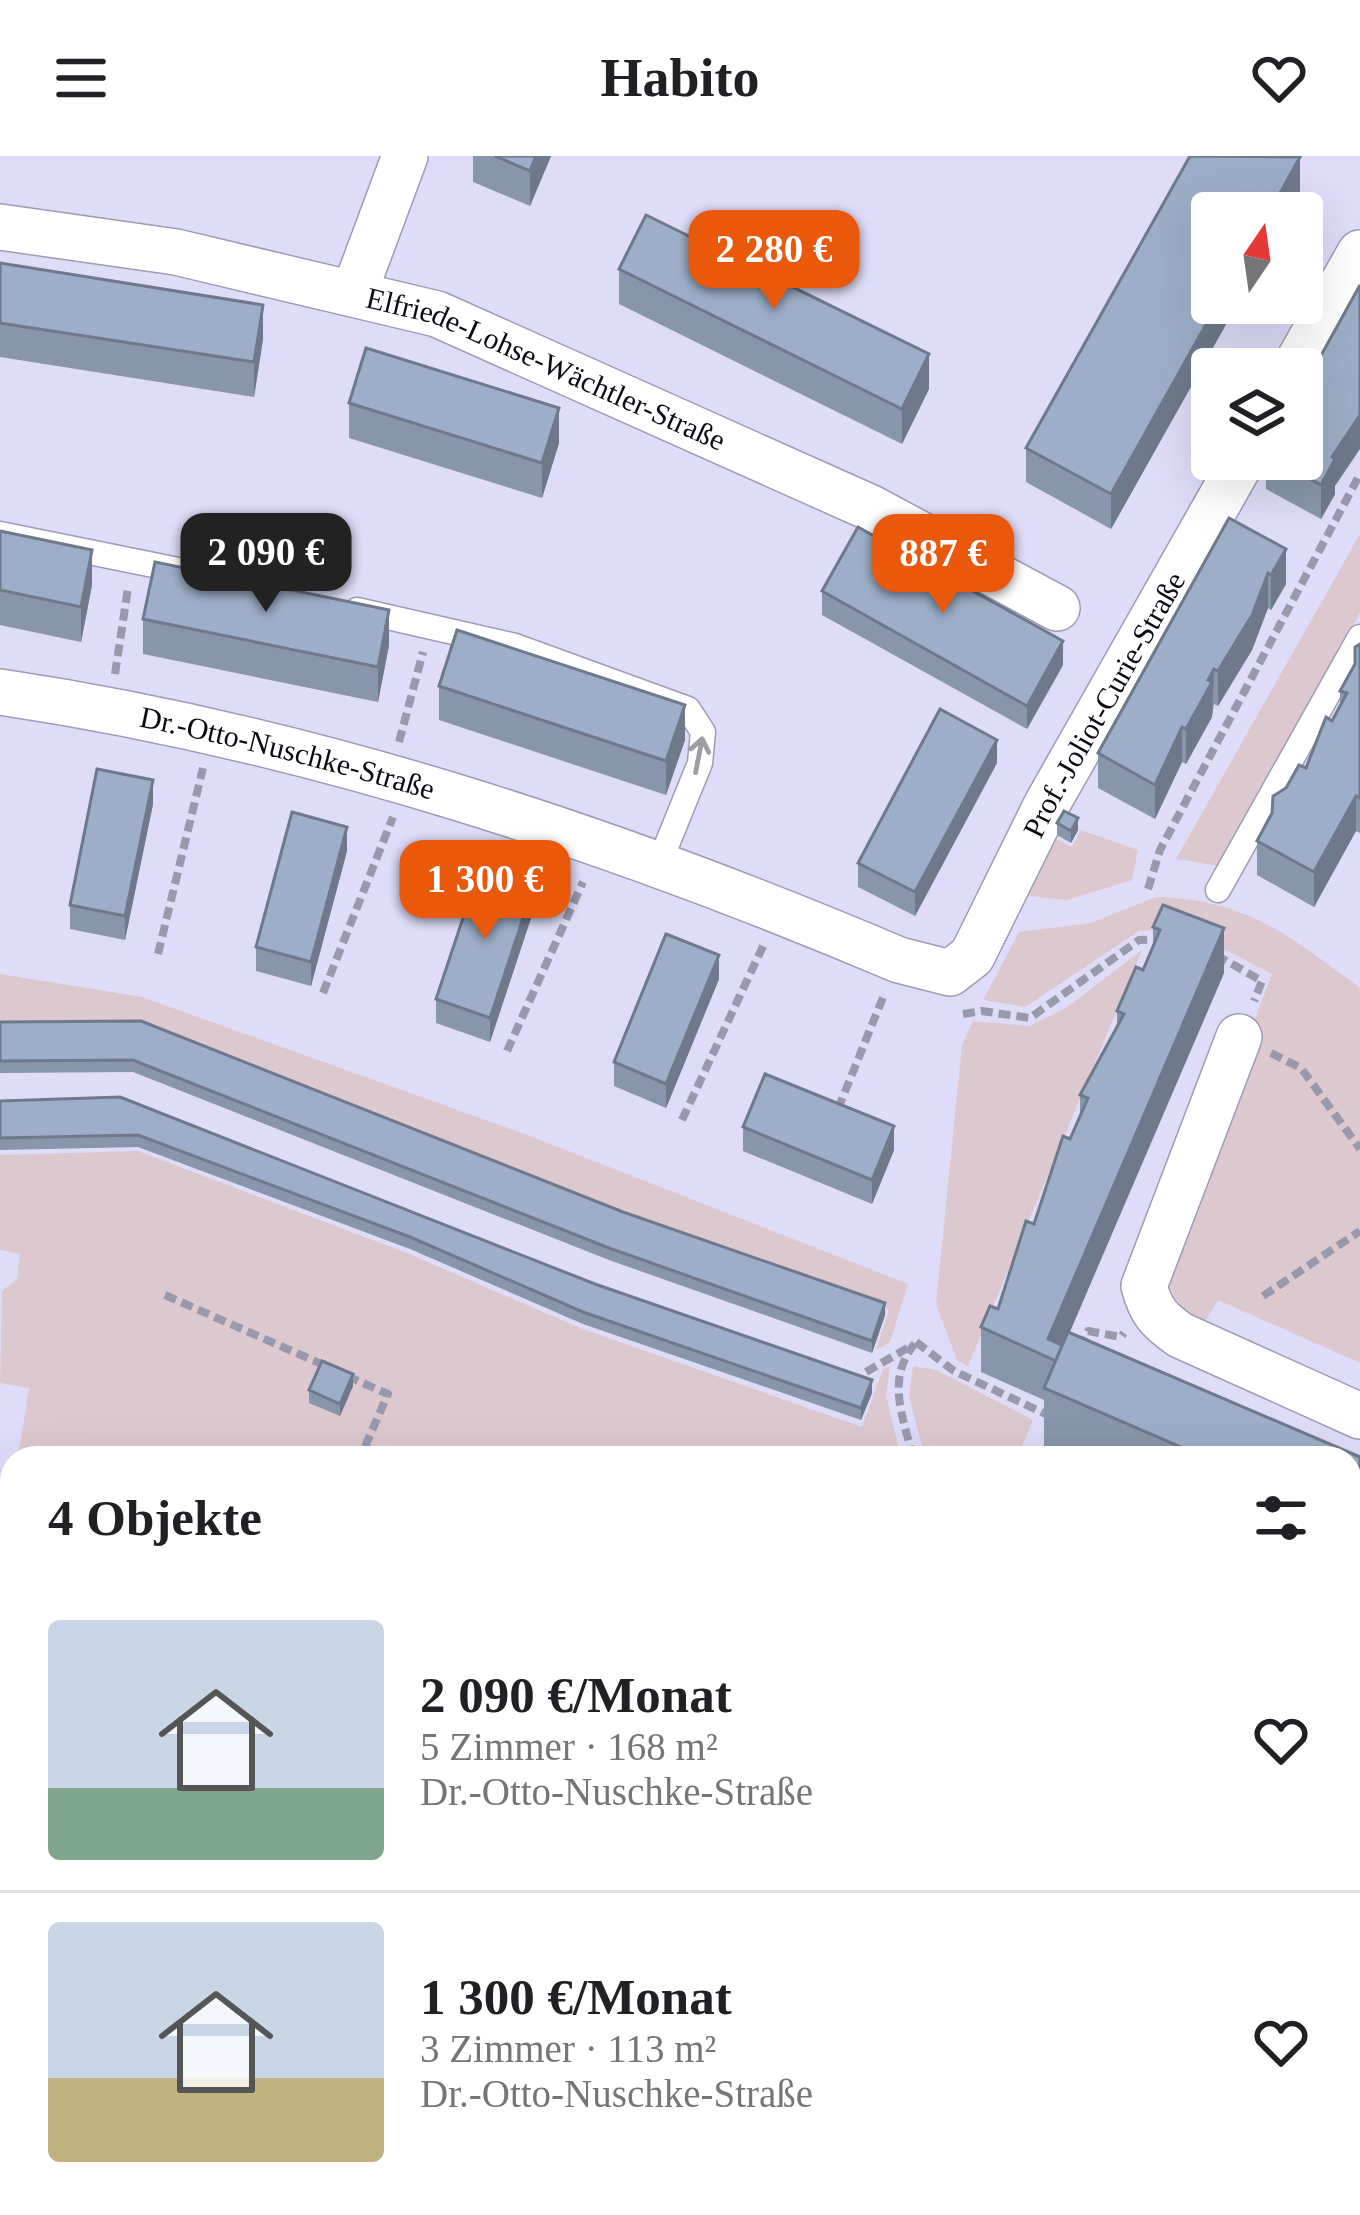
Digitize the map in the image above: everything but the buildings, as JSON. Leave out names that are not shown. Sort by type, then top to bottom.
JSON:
[{"type":"street","points":[[354,293],[406,156]]},
{"type":"street","name":"Elfriede-Lohse-Wächtler-Straße","points":[[0,227],[176,252],[437,314],[596,380],[872,508],[1057,608]]},
{"type":"street","points":[[1306,348],[1360,253]]},
{"type":"street","name":"Prof.-Joliot-Curie-Straße","points":[[972,956],[1047,803],[1231,480]]},
{"type":"street","name":"Dr.-Otto-Nuschke-Straße","points":[[0,692],[212,731],[398,780],[601,842],[898,960],[950,973],[972,956]]},
{"type":"street","points":[[1239,1037],[1144,1286],[1149,1305],[1154,1316],[1180,1335],[1360,1416]]},
{"type":"lane","points":[[0,534],[202,575]]},
{"type":"lane","points":[[338,606],[515,646],[688,709],[703,732],[700,763],[659,864]]},
{"type":"lane","points":[[1218,890],[1360,637]]},
{"type":"path","points":[[1148,889],[1160,850],[1360,474]]},
{"type":"path","points":[[109,711],[133,560]]},
{"type":"path","points":[[323,993],[398,780],[430,626]]},
{"type":"path","points":[[158,954],[212,731]]},
{"type":"path","points":[[507,1051],[601,842]]},
{"type":"path","points":[[682,1120],[780,910]]},
{"type":"path","points":[[956,1015],[982,1011],[1030,1018],[1139,940],[1172,941]]},
{"type":"path","points":[[1204,948],[1262,981],[1239,1037],[1301,1069],[1360,1149]]},
{"type":"path","points":[[834,1119],[898,960]]},
{"type":"path","points":[[1263,1297],[1360,1232]]},
{"type":"path","points":[[165,1295],[388,1394],[365,1446]]},
{"type":"path","points":[[1078,1352],[1088,1331],[1120,1337],[1149,1305]]},
{"type":"path","points":[[866,1372],[916,1342]]},
{"type":"path","points":[[916,1342],[955,1371],[1050,1417],[1059,1396]]},
{"type":"path","points":[[911,1446],[895,1386],[901,1361],[916,1342]]},
{"type":"shaded area","points":[[1360,534],[1360,613],[1219,866],[1176,859]]},
{"type":"shaded area","points":[[1081,830],[1138,850],[1132,880],[1067,900],[1029,896],[1025,889],[1046,834],[1072,847]]},
{"type":"shaded area","points":[[1156,897],[1188,899],[1242,913],[1289,937],[1360,988],[1360,1363],[1218,1300],[1204,1323],[1184,1309],[1169,1282],[1169,1246],[1272,974],[1192,937],[1139,931],[1025,1007],[983,1000],[1019,932],[1091,923]]},
{"type":"shaded area","points":[[1142,950],[968,1366],[957,1360],[936,1304],[962,1045],[973,1021],[1029,1026],[1066,1008]]},
{"type":"shaded area","points":[[0,974],[142,997],[530,1136],[908,1284],[890,1342],[876,1350],[889,1310],[627,1219],[0,1027]]},
{"type":"shaded area","points":[[138,1151],[407,1253],[580,1328],[862,1427],[883,1369],[890,1367],[886,1395],[898,1446],[20,1446],[29,1388],[0,1383],[2,1291],[17,1279],[20,1254],[0,1250],[0,1155]]},
{"type":"shaded area","points":[[913,1366],[936,1370],[1033,1420],[1022,1446],[922,1446],[909,1396]]}]
